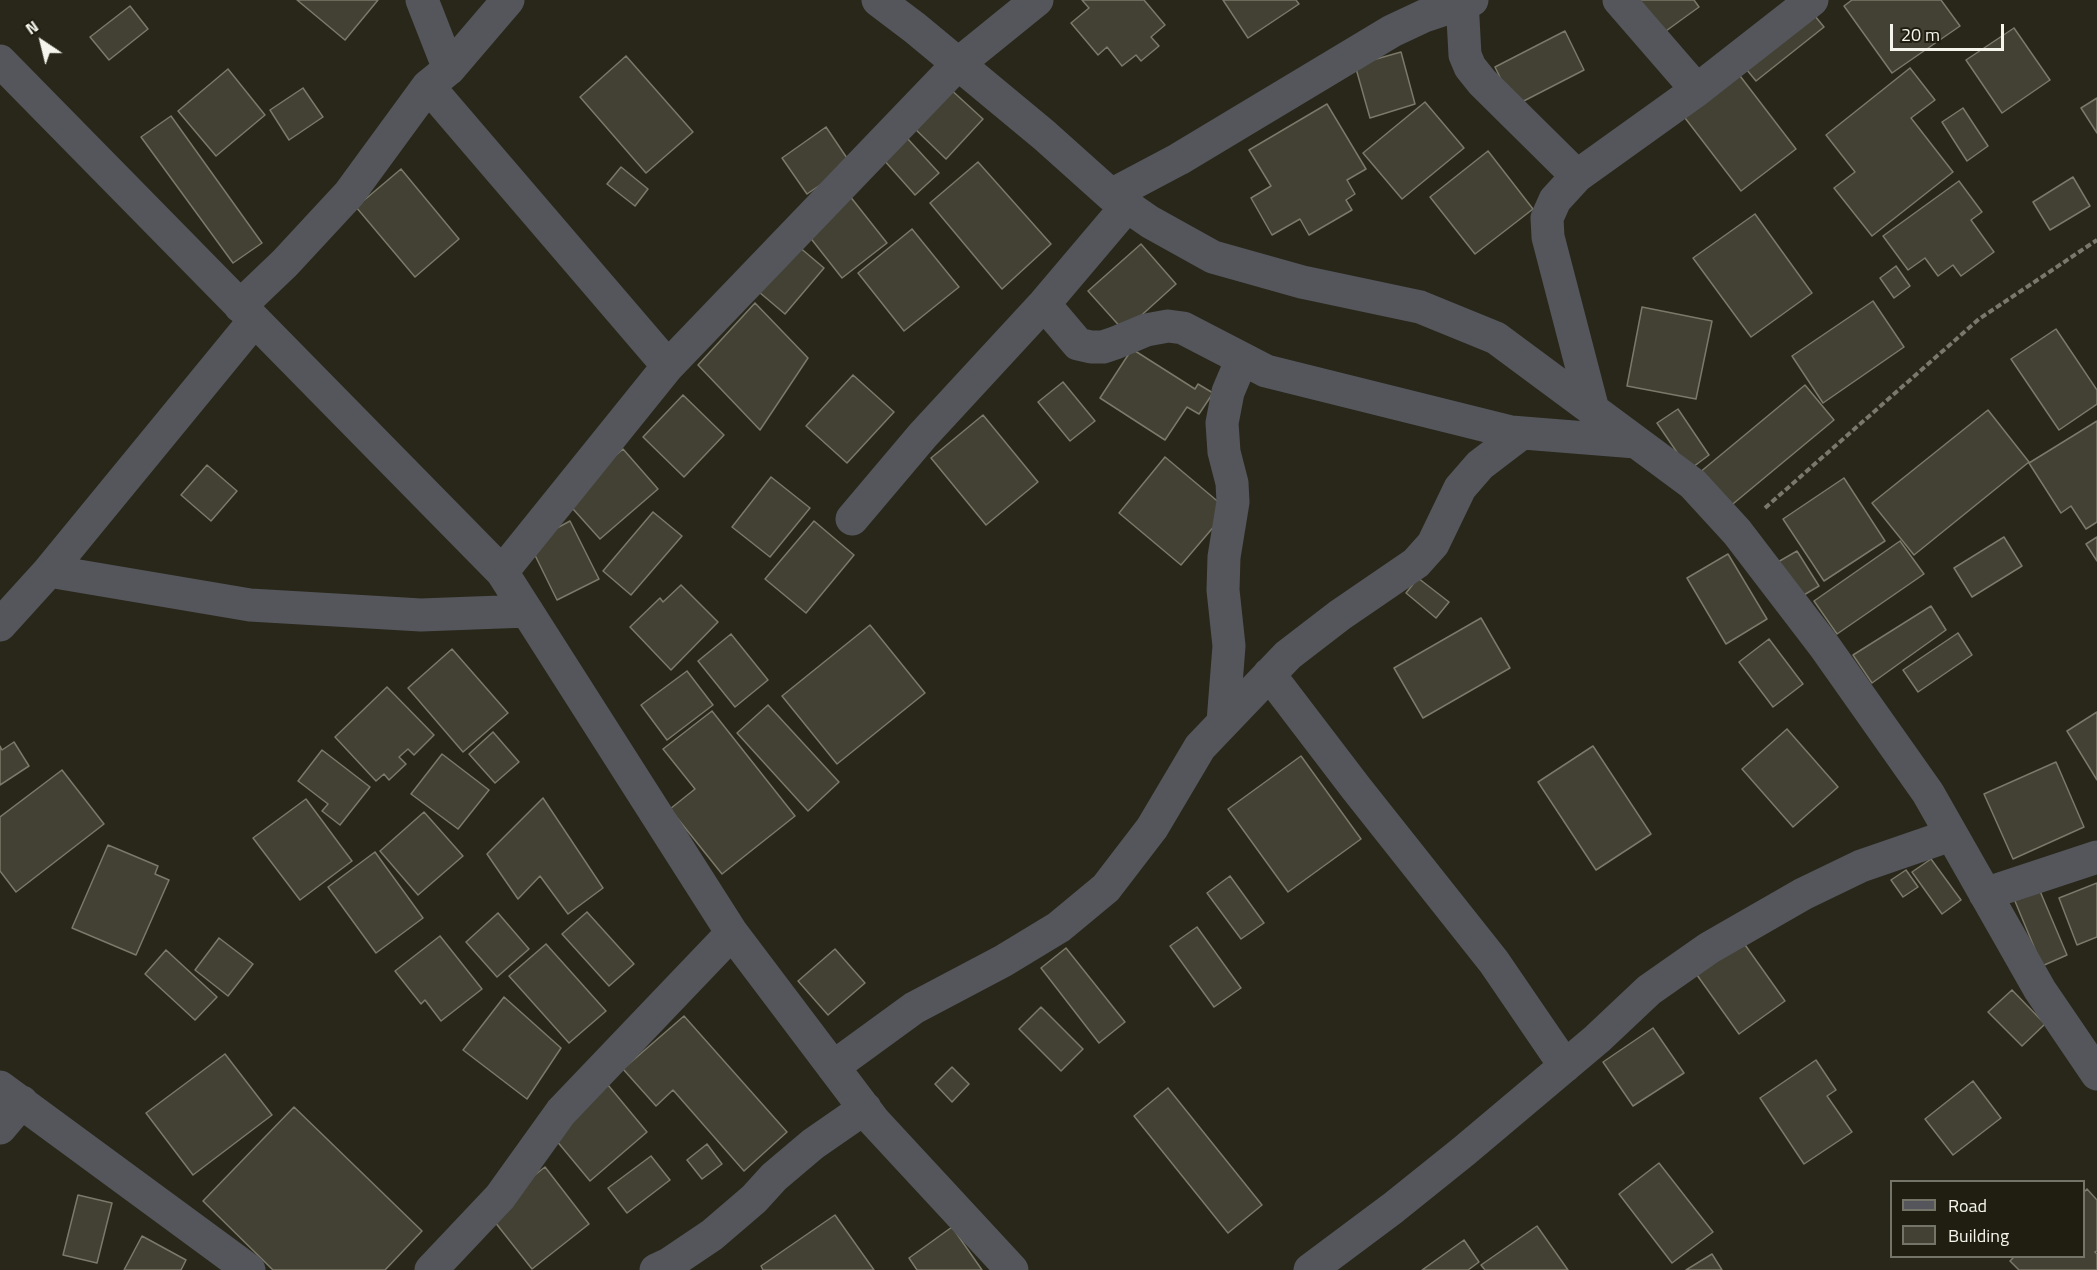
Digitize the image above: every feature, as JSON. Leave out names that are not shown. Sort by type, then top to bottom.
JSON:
[{"type":"street","points":[[422,0],[438,77],[668,366]]},
{"type":"street","points":[[0,625],[49,571],[285,263],[349,194],[438,77],[508,0]]},
{"type":"street","points":[[878,0],[1044,135],[1119,201],[1150,222],[1213,257],[1302,282],[1420,307],[1497,338],[1693,484],[1737,532],[1825,647],[1928,793],[2040,990],[2097,1074]]},
{"type":"street","points":[[502,572],[668,366],[958,64],[1037,0]]},
{"type":"street","points":[[1618,0],[1697,90]]},
{"type":"street","points":[[1593,410],[1548,237],[1547,218],[1555,200],[1577,176],[1697,90],[1812,0]]},
{"type":"street","points":[[852,519],[923,435],[1044,304],[1119,201],[1179,159],[1392,31],[1424,16],[1466,1],[1465,55],[1470,67],[1482,82],[1577,176]]},
{"type":"street","points":[[0,61],[502,572],[732,933],[874,1121],[1012,1270]]},
{"type":"street","points":[[1044,304],[1078,344],[1091,347],[1102,346],[1146,330],[1168,326],[1183,328],[1266,371],[1511,432],[1636,442]]},
{"type":"street","points":[[1223,722],[1229,646],[1222,590],[1224,557],[1233,502],[1232,483],[1224,452],[1222,423],[1228,392],[1242,358]]},
{"type":"street","points":[[834,1067],[914,1008],[1003,961],[1059,927],[1106,888],[1152,828],[1200,747],[1288,655],[1340,615],[1416,563],[1433,544],[1460,488],[1480,465],[1522,433]]},
{"type":"street","points":[[49,571],[250,605],[421,615],[527,611]]},
{"type":"street","points":[[1269,674],[1349,780],[1494,962],[1565,1066]]},
{"type":"street","points":[[1310,1270],[1393,1208],[1565,1066],[1650,990],[1709,948],[1803,894],[1861,866],[1951,835]]},
{"type":"street","points":[[1985,894],[2097,857]]},
{"type":"street","points":[[431,1270],[500,1197],[561,1112],[732,933]]},
{"type":"street","points":[[0,1128],[11,1095],[249,1270]]},
{"type":"street","points":[[656,1270],[669,1264],[712,1235],[813,1144],[865,1108]]},
{"type":"path","points":[[1737,532],[1979,319],[2097,240]]},
{"type":"building","points":[[297,0],[378,0],[345,40]]},
{"type":"building","points":[[1082,0],[1144,0],[1165,25],[1151,37],[1159,46],[1141,61],[1136,55],[1122,66],[1107,47],[1098,55],[1071,23],[1089,8]]},
{"type":"building","points":[[1223,0],[1296,0],[1299,4],[1248,38]]},
{"type":"building","points":[[1633,0],[1694,0],[1699,7],[1659,36]]},
{"type":"building","points":[[1852,0],[1941,0],[1960,26],[1892,73],[1844,6]]},
{"type":"building","points":[[130,6],[148,29],[109,60],[90,37]]},
{"type":"building","points":[[1810,10],[1824,27],[1756,81],[1742,64]]},
{"type":"building","points":[[2014,28],[2050,80],[2002,113],[1966,60]]},
{"type":"building","points":[[1565,31],[1584,70],[1514,106],[1495,67]]},
{"type":"building","points":[[1401,52],[1415,104],[1370,118],[1355,65]]},
{"type":"building","points":[[626,56],[693,132],[646,173],[580,97]]},
{"type":"building","points":[[1910,68],[1935,100],[1911,118],[1953,172],[1872,236],[1834,188],[1855,172],[1826,135]]},
{"type":"building","points":[[228,69],[265,115],[216,156],[178,111]]},
{"type":"building","points":[[1737,72],[1796,149],[1741,191],[1682,114]]},
{"type":"building","points":[[948,87],[983,119],[946,159],[911,125]]},
{"type":"building","points":[[303,88],[323,117],[289,140],[270,110]]},
{"type":"building","points":[[2097,98],[2097,133],[2081,108]]},
{"type":"building","points":[[1425,102],[1464,148],[1402,199],[1363,153]]},
{"type":"building","points":[[1327,104],[1366,169],[1347,180],[1355,194],[1346,200],[1352,210],[1309,235],[1300,219],[1272,235],[1251,198],[1271,186],[1249,150]]},
{"type":"building","points":[[1963,108],[1988,146],[1967,161],[1942,122]]},
{"type":"building","points":[[171,116],[262,243],[233,263],[141,137]]},
{"type":"building","points":[[826,127],[851,164],[807,194],[782,158]]},
{"type":"building","points":[[907,138],[939,173],[915,195],[883,159]]},
{"type":"building","points":[[1488,151],[1533,209],[1475,254],[1430,197]]},
{"type":"building","points":[[978,162],[1051,244],[1002,289],[930,203]]},
{"type":"building","points":[[621,167],[648,189],[635,206],[607,184]]},
{"type":"building","points":[[401,169],[459,239],[415,277],[356,207]]},
{"type":"building","points":[[2073,177],[2090,206],[2050,230],[2033,202]]},
{"type":"building","points":[[1959,181],[1982,212],[1971,220],[1994,252],[1961,276],[1953,265],[1938,276],[1925,258],[1908,270],[1883,236]]},
{"type":"building","points":[[849,195],[887,243],[842,278],[805,231]]},
{"type":"building","points":[[1755,214],[1812,293],[1751,337],[1693,258]]},
{"type":"building","points":[[912,229],[959,287],[904,331],[858,273]]},
{"type":"building","points":[[1141,244],[1176,284],[1124,331],[1088,291]]},
{"type":"building","points":[[798,246],[824,268],[785,314],[759,292]]},
{"type":"building","points":[[1896,266],[1910,286],[1894,298],[1880,278]]},
{"type":"building","points":[[1873,301],[1904,347],[1823,403],[1792,356]]},
{"type":"building","points":[[755,303],[808,358],[760,430],[698,365]]},
{"type":"building","points":[[1642,307],[1712,321],[1696,399],[1627,386]]},
{"type":"building","points":[[2056,329],[2097,390],[2097,404],[2059,430],[2011,359]]},
{"type":"building","points":[[1132,349],[1195,389],[1198,384],[1213,393],[1199,414],[1187,407],[1165,440],[1100,398]]},
{"type":"building","points":[[853,375],[894,412],[847,463],[806,426]]},
{"type":"building","points":[[1063,382],[1095,421],[1070,441],[1038,402]]},
{"type":"building","points":[[1805,385],[1834,420],[1728,508],[1699,473]]},
{"type":"building","points":[[683,395],[724,435],[684,477],[643,437]]},
{"type":"building","points":[[1678,409],[1709,455],[1689,470],[1657,423]]},
{"type":"building","points":[[1988,410],[2029,462],[1914,555],[1872,503]]},
{"type":"building","points":[[983,415],[1038,482],[986,525],[931,458]]},
{"type":"building","points":[[2097,421],[2097,522],[2086,529],[2071,506],[2061,513],[2029,463]]},
{"type":"building","points":[[623,449],[658,489],[600,539],[565,500]]},
{"type":"building","points":[[1165,457],[1228,510],[1181,565],[1119,513]]},
{"type":"building","points":[[207,465],[237,491],[211,521],[181,495]]},
{"type":"building","points":[[771,477],[810,508],[770,557],[732,527]]},
{"type":"building","points":[[1844,478],[1885,541],[1824,581],[1783,519]]},
{"type":"building","points":[[653,512],[682,536],[631,595],[603,571]]},
{"type":"building","points":[[570,521],[599,579],[557,600],[529,543]]},
{"type":"building","points":[[814,521],[854,555],[806,613],[765,579]]},
{"type":"building","points":[[2004,537],[2022,566],[1972,597],[1954,568]]},
{"type":"building","points":[[2097,537],[2097,561],[2086,544]]},
{"type":"building","points":[[1900,541],[1924,574],[1837,634],[1814,601]]},
{"type":"building","points":[[1797,551],[1819,586],[1792,602],[1771,566]]},
{"type":"building","points":[[1728,554],[1767,619],[1726,644],[1687,578]]},
{"type":"building","points":[[1418,578],[1449,602],[1436,618],[1406,593]]},
{"type":"building","points":[[681,585],[718,622],[671,670],[630,627],[660,598],[663,602]]},
{"type":"building","points":[[1931,606],[1946,630],[1872,683],[1853,655]]},
{"type":"building","points":[[1481,618],[1510,668],[1423,718],[1394,668]]},
{"type":"building","points":[[870,625],[925,693],[837,764],[782,696]]},
{"type":"building","points":[[1958,633],[1972,655],[1918,692],[1903,670]]},
{"type":"building","points":[[731,634],[768,680],[735,707],[698,661]]},
{"type":"building","points":[[1769,639],[1803,684],[1773,707],[1739,662]]},
{"type":"building","points":[[452,649],[508,713],[463,752],[408,688]]},
{"type":"building","points":[[687,671],[713,705],[667,740],[641,705]]},
{"type":"building","points":[[387,687],[434,735],[414,755],[408,749],[399,757],[406,764],[389,780],[384,774],[376,781],[335,737]]},
{"type":"building","points":[[768,705],[839,782],[808,811],[737,733]]},
{"type":"building","points":[[712,711],[795,816],[722,874],[670,809],[695,789],[663,749]]},
{"type":"building","points":[[2097,712],[2097,780],[2067,731]]},
{"type":"building","points":[[1787,729],[1838,787],[1793,827],[1742,769]]},
{"type":"building","points":[[493,732],[519,762],[495,783],[469,754]]},
{"type":"building","points":[[14,742],[29,766],[0,785],[0,746],[2,750]]},
{"type":"building","points":[[1593,746],[1651,834],[1596,870],[1538,782]]},
{"type":"building","points":[[322,750],[370,787],[340,825],[322,811],[328,804],[298,781]]},
{"type":"building","points":[[442,754],[489,790],[458,829],[411,794]]},
{"type":"building","points":[[1301,756],[1361,839],[1288,892],[1228,809]]},
{"type":"building","points":[[2056,762],[2084,827],[2013,859],[1984,794]]},
{"type":"building","points":[[62,770],[104,824],[16,892],[0,871],[0,817]]},
{"type":"building","points":[[543,798],[603,888],[568,914],[540,876],[518,899],[487,854]]},
{"type":"building","points":[[306,799],[352,861],[300,900],[253,838]]},
{"type":"building","points":[[424,812],[463,856],[418,895],[380,851]]},
{"type":"building","points":[[108,845],[158,866],[155,874],[169,880],[136,955],[72,928]]},
{"type":"building","points":[[375,852],[423,918],[376,953],[328,887]]},
{"type":"building","points":[[1931,859],[1961,900],[1942,914],[1912,872]]},
{"type":"building","points":[[1906,870],[1918,887],[1903,897],[1891,880]]},
{"type":"building","points":[[1230,876],[1264,923],[1241,939],[1207,893]]},
{"type":"building","points":[[2097,883],[2097,937],[2077,945],[2059,898]]},
{"type":"building","points":[[2037,884],[2067,955],[2042,966],[2012,894]]},
{"type":"building","points":[[587,912],[634,964],[609,986],[562,934]]},
{"type":"building","points":[[498,913],[529,949],[497,977],[466,942]]},
{"type":"building","points":[[1197,927],[1241,988],[1214,1007],[1170,946]]},
{"type":"building","points":[[440,936],[482,989],[441,1021],[425,1000],[421,1004],[395,971]]},
{"type":"building","points":[[219,938],[253,964],[228,996],[195,970]]},
{"type":"building","points":[[1743,942],[1785,1001],[1739,1034],[1697,975]]},
{"type":"building","points":[[546,944],[606,1011],[569,1043],[509,976]]},
{"type":"building","points":[[1066,948],[1125,1022],[1099,1043],[1041,968]]},
{"type":"building","points":[[835,949],[865,983],[828,1015],[798,981]]},
{"type":"building","points":[[166,950],[217,997],[195,1020],[145,974]]},
{"type":"building","points":[[2012,990],[2045,1024],[2022,1046],[1988,1012]]},
{"type":"building","points":[[504,997],[561,1048],[527,1099],[463,1050]]},
{"type":"building","points":[[1041,1007],[1083,1049],[1061,1071],[1019,1029]]},
{"type":"building","points":[[684,1016],[787,1132],[744,1171],[673,1090],[656,1106],[623,1069]]},
{"type":"building","points":[[1653,1028],[1684,1073],[1633,1106],[1603,1062]]},
{"type":"building","points":[[225,1054],[272,1115],[193,1175],[146,1113]]},
{"type":"building","points":[[1816,1060],[1836,1090],[1827,1096],[1852,1132],[1804,1164],[1760,1098]]},
{"type":"building","points":[[952,1067],[969,1084],[952,1102],[935,1084]]},
{"type":"building","points":[[1973,1081],[2001,1118],[1953,1155],[1925,1119]]},
{"type":"building","points":[[608,1085],[647,1132],[590,1181],[551,1134]]},
{"type":"building","points":[[1168,1088],[1262,1205],[1228,1233],[1134,1116]]},
{"type":"building","points":[[294,1107],[422,1231],[385,1270],[273,1270],[203,1201]]},
{"type":"building","points":[[707,1144],[722,1164],[702,1179],[687,1160]]},
{"type":"building","points":[[651,1156],[670,1180],[627,1213],[608,1188]]},
{"type":"building","points":[[1659,1163],[1713,1232],[1672,1263],[1619,1194]]},
{"type":"building","points":[[545,1167],[589,1224],[532,1269],[487,1212]]},
{"type":"building","points":[[2087,1189],[2097,1200],[2097,1251],[2095,1252],[2097,1270],[2019,1270],[2010,1261],[2013,1258],[2085,1258],[2085,1191]]},
{"type":"building","points":[[78,1195],[112,1203],[97,1263],[63,1255]]},
{"type":"building","points":[[835,1215],[874,1270],[763,1270],[761,1266]]},
{"type":"building","points":[[1537,1226],[1568,1270],[1485,1270],[1481,1265]]},
{"type":"building","points":[[952,1227],[982,1270],[917,1270],[909,1258]]},
{"type":"building","points":[[142,1236],[186,1260],[181,1270],[124,1270]]},
{"type":"building","points":[[1464,1240],[1479,1262],[1468,1270],[1422,1270]]},
{"type":"building","points":[[1712,1254],[1722,1270],[1686,1270]]}]
